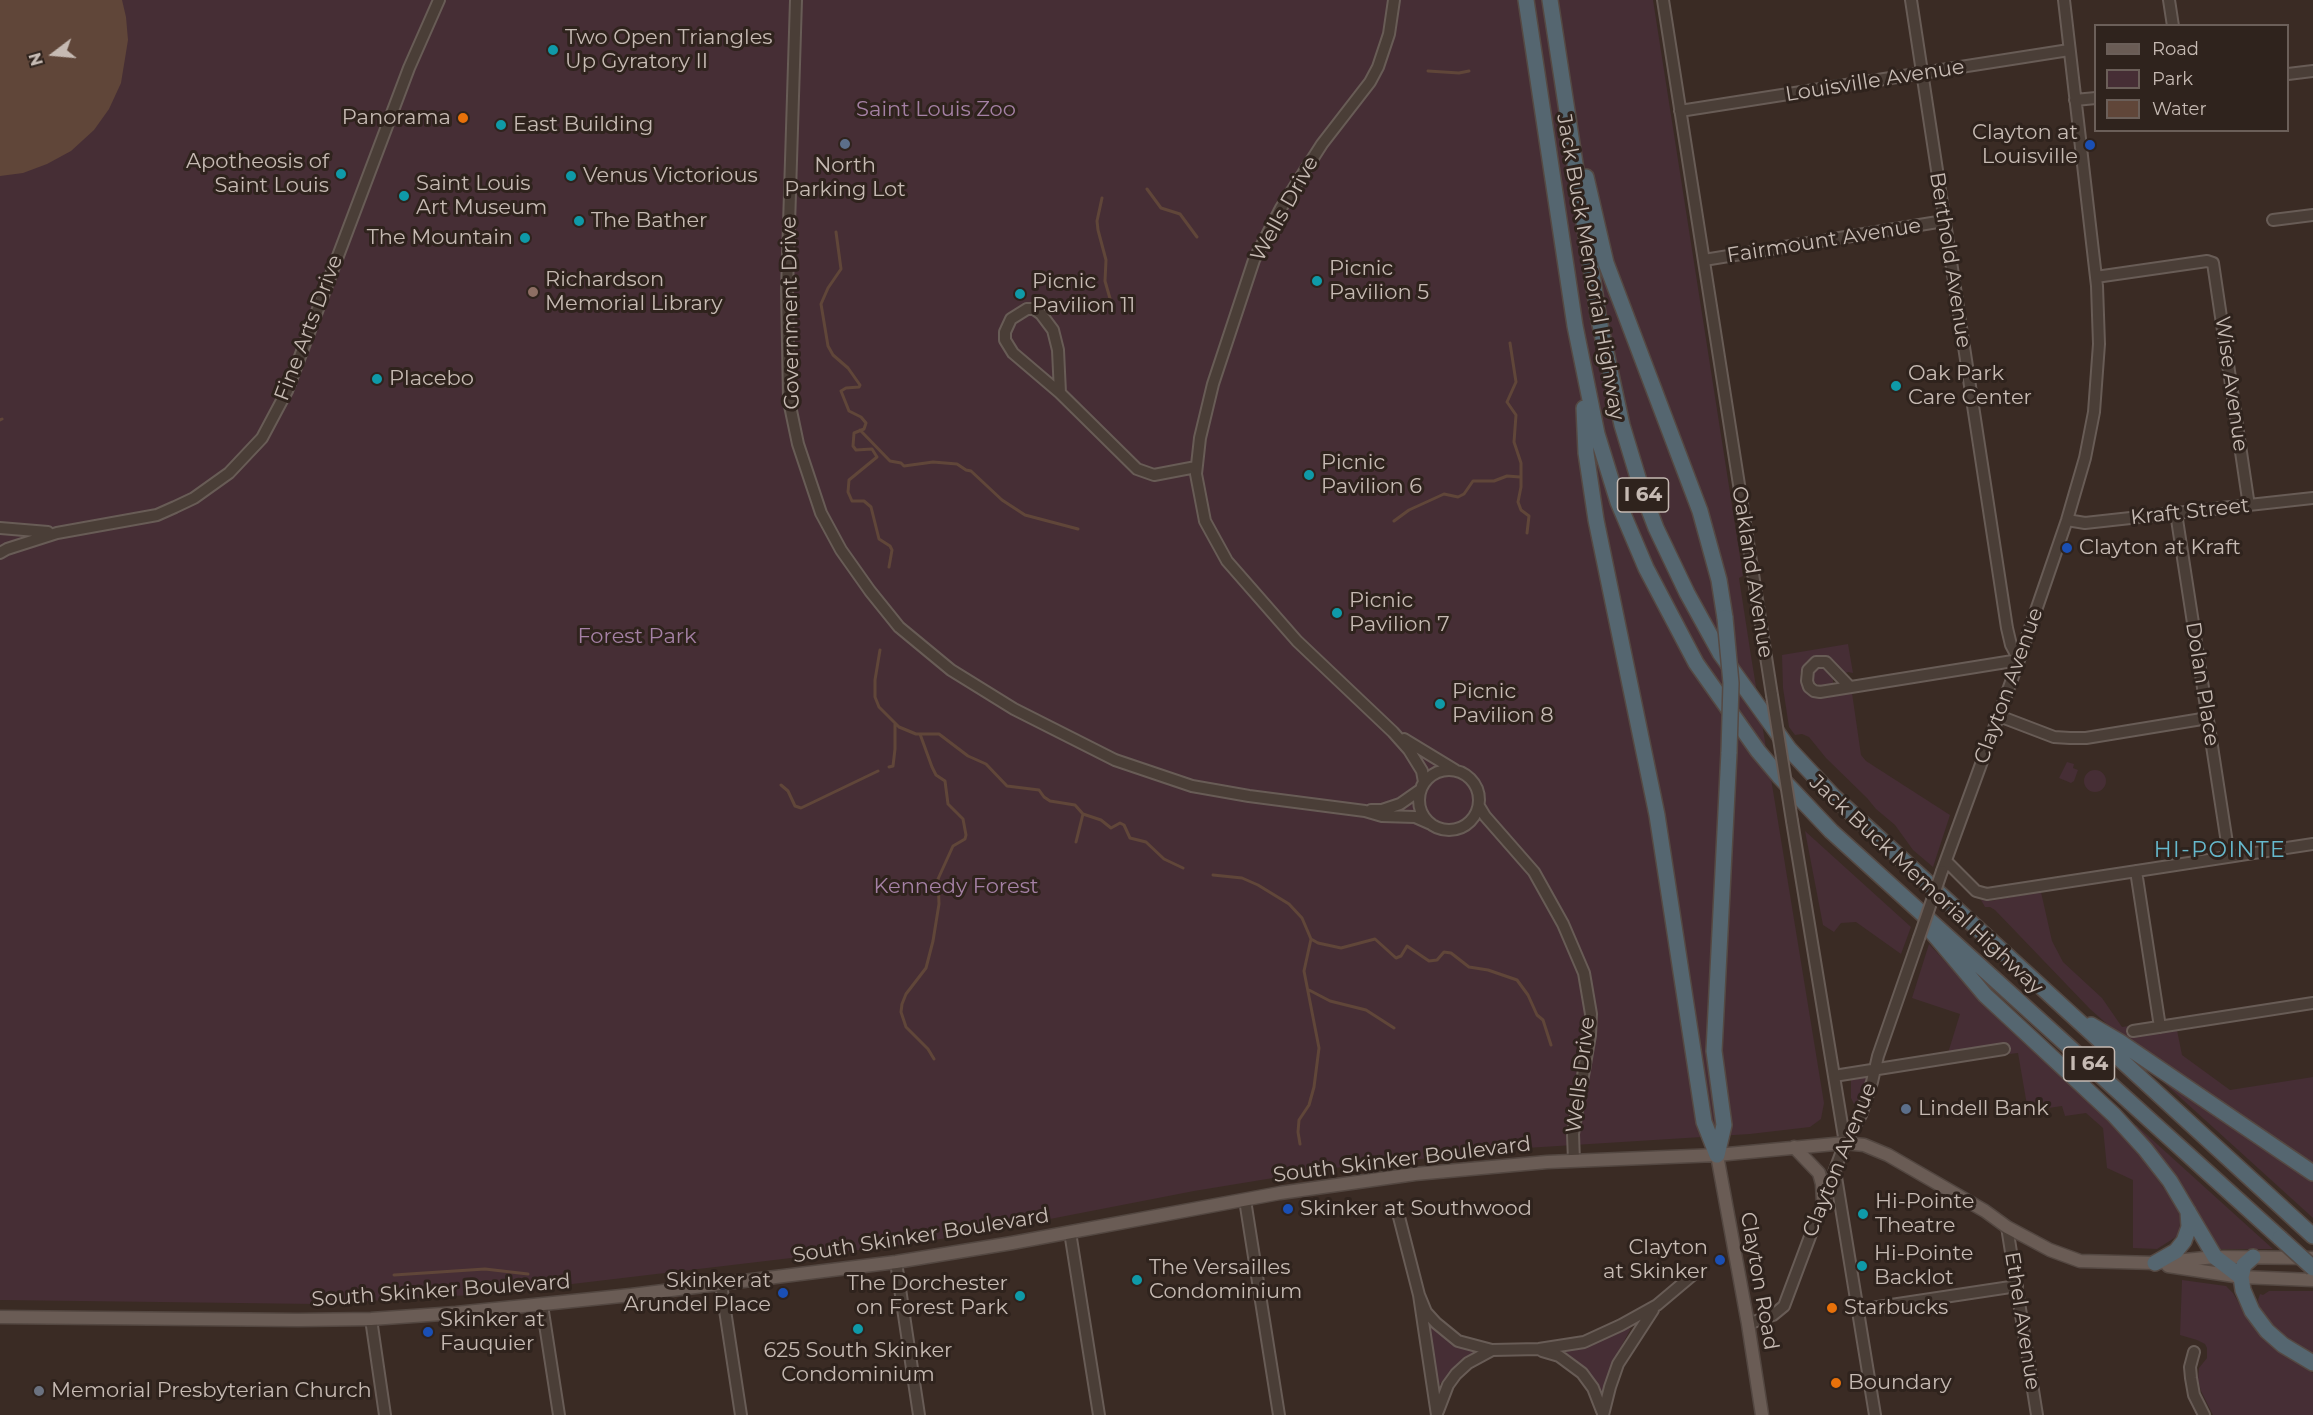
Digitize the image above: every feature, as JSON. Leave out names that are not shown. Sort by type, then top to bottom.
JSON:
[{"type":"highway","name":"Jack Buck Memorial Highway","points":[[1526,0],[1582,363],[1597,434],[1618,502],[1650,576],[1696,663],[1739,726],[1779,776],[1831,831],[2313,1268]]},
{"type":"highway","name":"Jack Buck Memorial Highway","points":[[1550,0],[1599,320],[1613,391],[1643,494],[1671,561],[1720,653],[1783,740],[1808,770],[1859,822],[2313,1236]]},
{"type":"highway","points":[[1566,108],[1578,144],[1606,263],[1700,511],[1719,580],[1725,618],[1731,683],[1714,1051],[1724,1125],[1717,1155]]},
{"type":"highway","points":[[1582,363],[1586,453],[1596,520],[1657,815],[1704,1122],[1717,1155]]},
{"type":"highway","points":[[1898,890],[1942,946],[1985,995],[2135,1137],[2170,1181],[2215,1257],[2241,1277]]},
{"type":"highway","points":[[2070,1014],[2120,1042],[2313,1173]]},
{"type":"highway","points":[[2155,1263],[2176,1251],[2184,1241],[2189,1227],[2188,1211]]},
{"type":"highway","points":[[2253,1257],[2244,1265],[2241,1277],[2246,1299],[2259,1323],[2283,1345],[2313,1363]]},
{"type":"main road","name":"South Skinker Boulevard","points":[[0,1317],[175,1320],[370,1319],[542,1305],[896,1262],[1245,1200],[1415,1174],[1574,1161],[1717,1155],[1845,1143],[1864,1145],[1888,1155],[1985,1211],[2007,1227],[2050,1250],[2079,1261],[2155,1263]]},
{"type":"main road","points":[[1794,1147],[1819,1173],[1823,1202]]},
{"type":"main road","name":"Clayton Road","points":[[1717,1155],[1762,1415]]},
{"type":"main road","points":[[2155,1263],[2215,1257],[2313,1258]]},
{"type":"main road","points":[[2155,1263],[2241,1277],[2313,1280]]},
{"type":"street","name":"Fine Arts Drive","points":[[0,553],[57,533],[157,515],[176,507],[194,498],[229,472],[262,438],[287,391],[409,68],[439,0]]},
{"type":"street","name":"Government Drive","points":[[796,0],[788,270],[789,401],[798,444],[813,492],[830,531],[855,571],[899,627],[951,670],[1014,709],[1115,760],[1192,786],[1365,811],[1396,818],[1415,817],[1431,824]]},
{"type":"street","name":"Wells Drive","points":[[1394,0],[1389,34],[1378,67],[1358,98],[1322,144],[1281,208],[1254,260],[1213,384],[1200,438],[1196,467],[1197,489],[1205,521],[1227,561],[1297,641],[1394,732],[1432,758],[1456,770]]},
{"type":"street","name":"Oakland Avenue","points":[[1663,0],[1845,1143]]},
{"type":"street","name":"Berthold Avenue","points":[[1911,0],[2007,628],[2019,660]]},
{"type":"street","name":"Clayton Avenue","points":[[1748,1324],[1773,1315],[1784,1306],[1845,1143],[1861,1115],[1874,1069],[1919,938],[2067,520],[2085,458],[2094,412],[2099,344],[2097,277],[2064,0]]},
{"type":"street","points":[[2169,0],[2173,24]]},
{"type":"street","name":"Louisville Avenue","points":[[1680,111],[2069,50]]},
{"type":"street","points":[[2289,74],[2313,71]]},
{"type":"street","points":[[2075,100],[2094,98]]},
{"type":"street","points":[[2273,219],[2313,215]]},
{"type":"street","name":"Fairmount Avenue","points":[[1704,260],[1944,221]]},
{"type":"street","name":"Wise Avenue","points":[[2097,277],[2207,261],[2213,263],[2249,506]]},
{"type":"street","points":[[1060,393],[1058,350],[1053,330],[1046,318],[1038,311],[1034,309],[1021,311],[1008,324],[1005,340],[1008,347],[1060,393],[1137,469],[1154,474],[1196,467]]},
{"type":"street","name":"Kraft Street","points":[[2067,520],[2085,523],[2313,498]]},
{"type":"street","name":"Dolan Place","points":[[2176,513],[2229,856]]},
{"type":"street","name":"Fine Arts Drive","points":[[0,528],[57,533]]},
{"type":"street","points":[[1849,686],[2019,660]]},
{"type":"street","points":[[1999,716],[2054,737],[2070,738],[2086,738],[2208,718]]},
{"type":"street","name":"Wells Drive","points":[[1394,732],[1420,766],[1424,777],[1421,788]]},
{"type":"street","points":[[1456,770],[1472,780],[1477,788],[1479,806],[1473,820],[1460,829],[1445,830],[1431,824],[1426,819],[1420,806],[1421,788],[1433,774],[1456,770]]},
{"type":"street","name":"Government Drive","points":[[1365,811],[1391,807],[1407,801],[1421,788]]},
{"type":"street","name":"Wells Drive","points":[[1479,806],[1534,872],[1563,924],[1584,973],[1591,1014],[1590,1035],[1573,1134],[1574,1161]]},
{"type":"street","points":[[1944,866],[1976,891],[1988,894],[2313,844]]},
{"type":"street","points":[[2136,871],[2160,1027]]},
{"type":"street","points":[[2133,1031],[2313,1003]]},
{"type":"street","points":[[1834,1076],[2004,1049]]},
{"type":"street","points":[[1834,1171],[1875,1415]]},
{"type":"street","points":[[1245,1200],[1279,1415]]},
{"type":"street","points":[[1398,1213],[1419,1295],[1437,1415]]},
{"type":"street","name":"Ethel Avenue","points":[[2007,1227],[2037,1415]]},
{"type":"street","points":[[1070,1232],[1099,1415]]},
{"type":"street","points":[[896,1262],[919,1415]]},
{"type":"street","points":[[1419,1295],[1426,1312],[1447,1334],[1458,1341],[1492,1350],[1539,1349],[1584,1342],[1621,1325],[1657,1305],[1695,1273]]},
{"type":"street","points":[[721,1284],[741,1415]]},
{"type":"street","points":[[1858,1311],[2017,1286]]},
{"type":"street","points":[[542,1305],[559,1415]]},
{"type":"street","points":[[1603,1414],[1618,1364],[1657,1305]]},
{"type":"street","points":[[370,1319],[385,1415]]},
{"type":"street","points":[[1539,1349],[1559,1356],[1584,1377],[1596,1394],[1603,1414]]},
{"type":"street","points":[[1437,1415],[1442,1397],[1456,1374],[1468,1363],[1492,1350]]},
{"type":"street","points":[[2194,1352],[2190,1367],[2191,1378],[2200,1412]]},
{"type":"green space","name":"Forest Park","points":[[0,0],[1653,0],[1743,576],[1739,578],[1751,656],[1824,1103],[1821,1119],[1810,1127],[1750,1134],[1526,1148],[1334,1168],[1194,1191],[978,1233],[909,1244],[488,1294],[317,1304],[0,1300]]},
{"type":"green space","points":[[1848,644],[1853,673],[1844,674],[1834,661],[1826,657],[1816,657],[1807,661],[1803,667],[1800,674],[1802,683],[1806,690],[1820,697],[1852,693],[1861,755],[1866,761],[1950,815],[1933,867],[1913,850],[1895,825],[1826,758],[1809,737],[1802,734],[1795,735],[1789,727],[1783,688],[1782,655]]},
{"type":"green space","points":[[1817,669],[1826,669],[1833,678],[1833,684],[1821,686],[1815,683],[1812,675]]},
{"type":"green space","points":[[2067,762],[2074,764],[2073,768],[2078,770],[2071,783],[2059,778]]},
{"type":"green space","points":[[2095,770],[2103,773],[2106,781],[2103,789],[2095,792],[2087,789],[2084,781],[2087,773]]},
{"type":"green space","points":[[1805,831],[1911,927],[1901,954],[1856,922],[1841,923],[1834,932],[1823,925]]},
{"type":"green space","points":[[2041,892],[2052,941],[2063,962],[2102,998],[2122,1027],[2129,1026],[2132,1036],[2177,1030],[2182,1055],[2230,1090],[2313,1077],[2313,1163],[2108,1025],[1995,910],[1985,907],[1981,900],[1990,901]]},
{"type":"green space","points":[[1929,944],[1997,1018],[2099,1111],[2146,1163],[2179,1210],[2179,1235],[2157,1249],[2133,1248],[2133,1180],[2107,1168],[2103,1128],[2086,1113],[2065,1116],[2062,1106],[2028,1111],[2018,1053],[2009,1054],[2007,1044],[1948,1053],[1960,1014],[1912,998]]},
{"type":"green space","points":[[1868,1077],[1857,1110],[1851,1098],[1851,1080]]},
{"type":"green space","points":[[2161,1080],[2166,1080],[2313,1181],[2313,1218]]},
{"type":"green space","points":[[2136,1125],[2273,1249],[2218,1249],[2134,1127]]},
{"type":"green space","points":[[2182,1280],[2226,1286],[2263,1339],[2313,1373],[2313,1415],[2213,1415],[2201,1391],[2198,1379],[2199,1368],[2207,1358],[2207,1348],[2205,1344],[2197,1340],[2180,1335]]},
{"type":"green space","points":[[2269,1291],[2313,1291],[2313,1357],[2287,1341],[2265,1319],[2259,1308],[2258,1300],[2260,1294],[2263,1295]]},
{"type":"green space","points":[[1430,1323],[1476,1351],[1460,1361],[1439,1385],[1428,1324]]},
{"type":"green space","points":[[1629,1326],[1630,1330],[1615,1358],[1604,1390],[1600,1391],[1585,1368],[1563,1350]]},
{"type":"water","points":[[0,0],[122,0],[128,40],[121,83],[109,109],[94,130],[71,151],[47,164],[23,173],[0,176]]},
{"type":"waterway","points":[[1428,71],[1459,73],[1469,71]]},
{"type":"waterway","points":[[1147,189],[1161,208],[1180,214],[1197,237]]},
{"type":"waterway","points":[[1102,198],[1097,221],[1106,260],[1105,281],[1113,309]]},
{"type":"waterway","points":[[836,232],[841,269],[828,288],[821,304],[828,346],[833,355],[848,368],[860,385],[841,391],[849,411],[861,417],[866,423],[864,429],[854,433],[853,446],[856,450],[872,449],[877,457],[849,480],[848,492],[852,501],[864,501],[871,507],[879,539],[892,550],[889,567]]},
{"type":"waterway","points":[[1510,343],[1516,382],[1507,402],[1516,415],[1514,442],[1521,463],[1521,487],[1518,502],[1521,510],[1529,516],[1527,533]]},
{"type":"waterway","points":[[860,430],[890,461],[901,463],[904,466],[933,462],[957,464],[971,471],[1002,500],[1025,515],[1078,529]]},
{"type":"waterway","points":[[1394,521],[1409,510],[1444,494],[1458,497],[1464,494],[1473,481],[1494,481],[1507,476],[1520,477]]},
{"type":"waterway","points":[[880,650],[875,697],[879,707],[899,727],[916,734],[939,734],[968,756],[986,764],[1007,786],[1039,790],[1050,801],[1075,805],[1083,814],[1101,820],[1111,828],[1120,823],[1124,825],[1130,838],[1146,842],[1164,859],[1183,868]]},
{"type":"waterway","points":[[889,767],[893,766],[895,724]]},
{"type":"waterway","points":[[920,734],[936,775],[945,781],[948,804],[963,819],[966,835],[965,839],[953,846],[938,879],[939,904],[926,968],[906,994],[902,1004],[901,1012],[906,1027],[928,1049],[934,1059]]},
{"type":"waterway","points":[[781,785],[788,791],[795,806],[801,808],[878,771]]},
{"type":"waterway","points":[[1076,842],[1083,814]]},
{"type":"waterway","points":[[1213,875],[1242,878],[1289,904],[1302,918],[1311,939],[1318,943],[1341,948],[1375,939],[1396,958],[1401,956],[1407,946],[1429,961],[1437,960],[1444,952],[1451,953],[1469,967],[1488,970],[1517,980],[1528,995],[1537,1015],[1543,1020],[1551,1045]]},
{"type":"waterway","points":[[1300,1144],[1299,1120],[1309,1105],[1314,1087],[1319,1048],[1304,971],[1311,939]]},
{"type":"waterway","points":[[1309,990],[1330,1001],[1366,1010],[1394,1028]]},
{"type":"waterway","points":[[394,1275],[485,1269],[528,1274]]},
{"type":"place","name":"Two Open Triangles Up Gyratory II","points":[[553,50]]},
{"type":"place","name":"Panorama","points":[[463,118]]},
{"type":"place","name":"East Building","points":[[501,125]]},
{"type":"place","name":"North Parking Lot","points":[[845,144]]},
{"type":"place","name":"Clayton at Louisville","points":[[2090,145]]},
{"type":"place","name":"Apotheosis of Saint Louis","points":[[341,174]]},
{"type":"place","name":"Venus Victorious","points":[[571,176]]},
{"type":"place","name":"Saint Louis Art Museum","points":[[404,196]]},
{"type":"place","name":"The Bather","points":[[579,221]]},
{"type":"place","name":"The Mountain","points":[[525,238]]},
{"type":"place","name":"Picnic Pavilion 5","points":[[1317,281]]},
{"type":"place","name":"Richardson Memorial Library","points":[[533,292]]},
{"type":"place","name":"Picnic Pavilion 11","points":[[1020,294]]},
{"type":"place","name":"Placebo","points":[[377,379]]},
{"type":"place","name":"Oak Park Care Center","points":[[1896,386]]},
{"type":"place","name":"Picnic Pavilion 6","points":[[1309,475]]},
{"type":"place","name":"Clayton at Kraft","points":[[2067,548]]},
{"type":"place","name":"Picnic Pavilion 7","points":[[1337,613]]},
{"type":"place","name":"Picnic Pavilion 8","points":[[1440,704]]},
{"type":"place","name":"Lindell Bank","points":[[1906,1109]]},
{"type":"place","name":"Skinker at Southwood","points":[[1288,1209]]},
{"type":"place","name":"Hi-Pointe Theatre","points":[[1863,1214]]},
{"type":"place","name":"Clayton at Skinker","points":[[1720,1260]]},
{"type":"place","name":"Hi-Pointe Backlot","points":[[1862,1266]]},
{"type":"place","name":"The Versailles Condominium","points":[[1137,1280]]},
{"type":"place","name":"Skinker at Arundel Place","points":[[783,1293]]},
{"type":"place","name":"The Dorchester on Forest Park","points":[[1020,1296]]},
{"type":"place","name":"Starbucks","points":[[1832,1308]]},
{"type":"place","name":"625 South Skinker Condominium","points":[[858,1329]]},
{"type":"place","name":"Skinker at Fauquier","points":[[428,1332]]},
{"type":"place","name":"Boundary","points":[[1836,1383]]},
{"type":"place","name":"Memorial Presbyterian Church","points":[[39,1391]]},
{"type":"district","name":"HI-POINTE","points":[[2220,851]]},
{"type":"park label","name":"Saint Louis Zoo","points":[[936,110]]},
{"type":"park label","name":"Kennedy Forest","points":[[956,887]]}]
